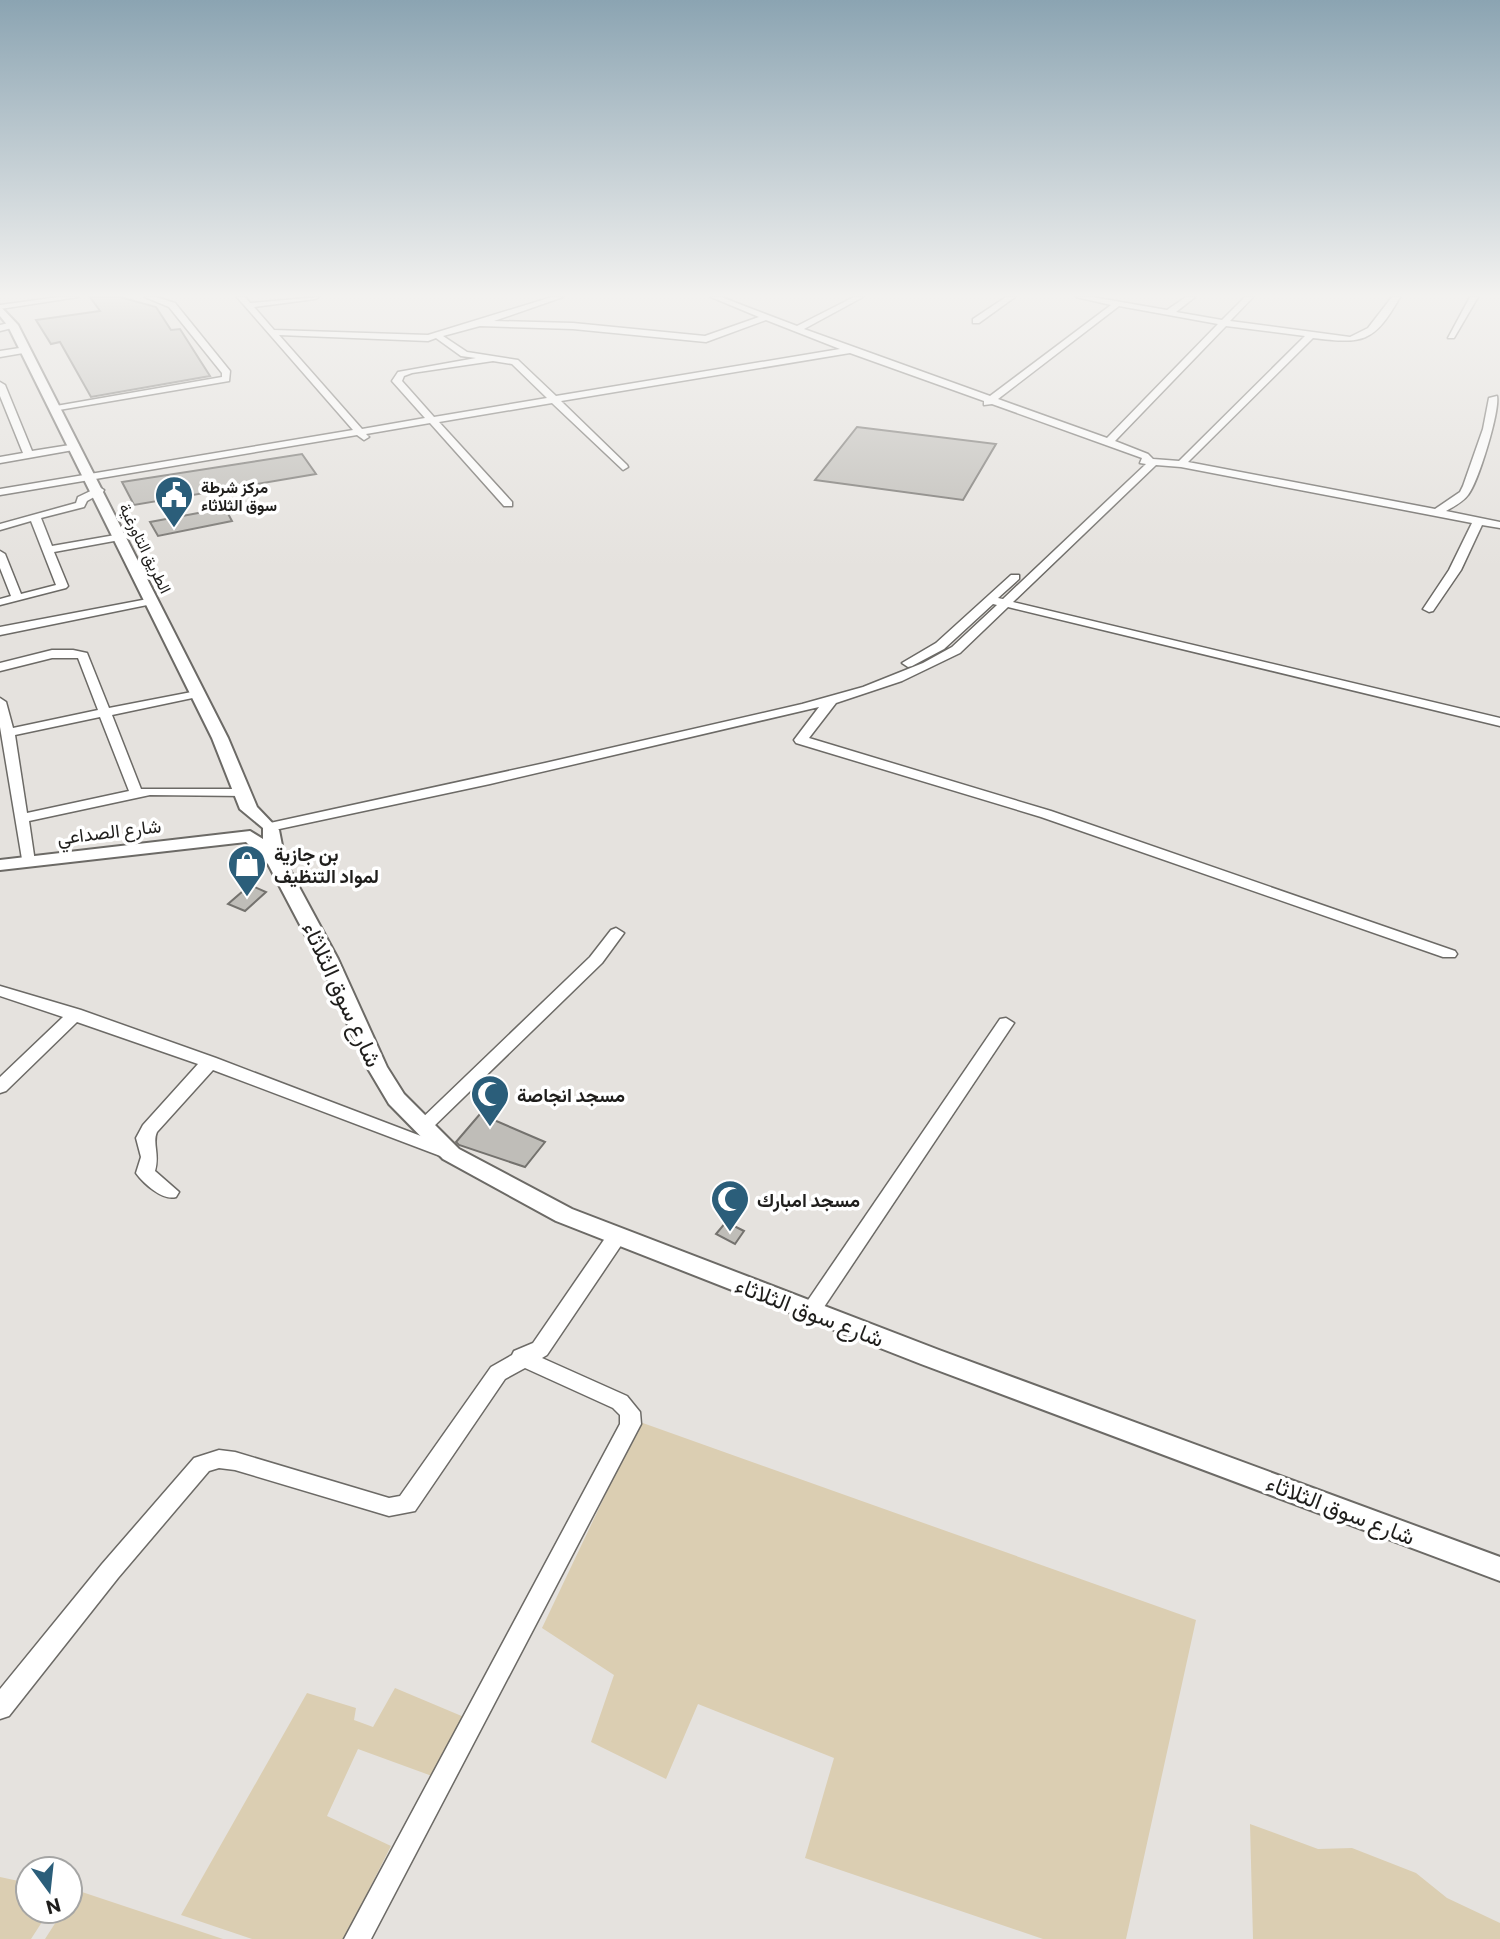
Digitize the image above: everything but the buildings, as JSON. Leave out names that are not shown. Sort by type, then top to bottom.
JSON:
[{"type":"street","name":"الطريق التاورغية","points":[[45,387],[198,693],[247,816]]},
{"type":"street","points":[[56,409],[178,387]]},
{"type":"street","points":[[320,387],[362,435]]},
{"type":"street","points":[[400,387],[508,504]]},
{"type":"street","points":[[540,387],[623,467]]},
{"type":"street","points":[[0,492],[95,484],[640,387]]},
{"type":"street","points":[[951,387],[1137,462],[1152,460]]},
{"type":"street","points":[[990,402],[1009,387]]},
{"type":"street","points":[[1110,442],[1162,387]]},
{"type":"street","points":[[1181,464],[1258,387]]},
{"type":"street","points":[[1,389],[29,455]]},
{"type":"street","points":[[1436,514],[1464,495],[1488,429],[1494,398]]},
{"type":"street","points":[[990,402],[1110,442],[1152,460],[1500,525]]},
{"type":"street","points":[[0,418],[13,416]]},
{"type":"street","points":[[0,460],[76,447]]},
{"type":"street","points":[[276,861],[269,827],[449,791],[869,678],[915,661],[940,646],[989,600],[1151,467],[1152,460]]},
{"type":"street","points":[[622,744],[832,699],[881,684],[937,661],[956,650],[1083,523],[1134,469],[1137,462]]},
{"type":"street","points":[[0,527],[80,505],[95,484]]},
{"type":"street","points":[[0,602],[62,586],[35,516]]},
{"type":"street","points":[[1429,609],[1455,570],[1478,521]]},
{"type":"street","points":[[48,550],[121,537]]},
{"type":"street","points":[[0,554],[17,598]]},
{"type":"street","points":[[989,600],[1500,722]]},
{"type":"street","points":[[0,631],[153,601]]},
{"type":"street","points":[[0,667],[53,654],[73,652],[83,656],[136,793]]},
{"type":"street","points":[[8,733],[198,693]]},
{"type":"street","points":[[832,699],[801,740],[981,792],[1066,824],[1449,954]]},
{"type":"street","points":[[0,702],[8,733],[7,770],[22,818],[28,862]]},
{"type":"street","points":[[22,818],[136,793],[247,816],[276,861]]},
{"type":"street","name":"شارع الصداعي","points":[[0,865],[222,839],[247,816],[269,827]]},
{"type":"street","name":"شارع سوق الثلاثاء","points":[[276,861],[328,959],[377,1067],[396,1099],[451,1154],[564,1216],[1500,1569]]},
{"type":"street","points":[[423,1127],[596,960],[616,933]]},
{"type":"street","points":[[0,991],[75,1014],[209,1062],[451,1154]]},
{"type":"street","points":[[0,1087],[75,1014]]},
{"type":"street","points":[[811,1311],[1006,1023]]},
{"type":"street","points":[[170,1192],[145,1172],[150,1157],[145,1138],[209,1062]]},
{"type":"street","points":[[0,1707],[110,1571],[202,1464],[219,1459],[235,1461],[389,1507],[407,1504],[498,1373],[521,1357],[540,1349],[617,1236]]},
{"type":"street","points":[[357,1939],[631,1424],[630,1412],[620,1402],[521,1357]]},
{"type":"shaded area","points":[[640,1422],[1196,1620],[1126,1939],[1043,1939],[805,1858],[834,1758],[698,1704],[666,1779],[591,1742],[614,1675],[542,1628]]},
{"type":"shaded area","points":[[395,1688],[464,1717],[432,1776],[358,1749],[327,1816],[391,1846],[344,1939],[252,1939],[181,1915],[307,1693],[356,1708],[354,1720],[373,1727]]},
{"type":"shaded area","points":[[1250,1824],[1318,1849],[1352,1848],[1416,1873],[1447,1898],[1500,1923],[1500,1939],[1253,1939]]},
{"type":"shaded area","points":[[0,1877],[14,1880],[14,1925],[40,1925],[31,1939],[0,1939]]},
{"type":"shaded area","points":[[84,1893],[223,1939],[45,1939],[54,1925],[84,1925]]},
{"type":"place","name":"مركز شرطة سوق الثلاثاء","points":[[174,529]]},
{"type":"place","name":"بن جازية لمواد التنظيف","points":[[247,898]]},
{"type":"place","name":"مسجد انجاصة","points":[[490,1128]]},
{"type":"place","name":"مسجد امبارك","points":[[730,1233]]}]
